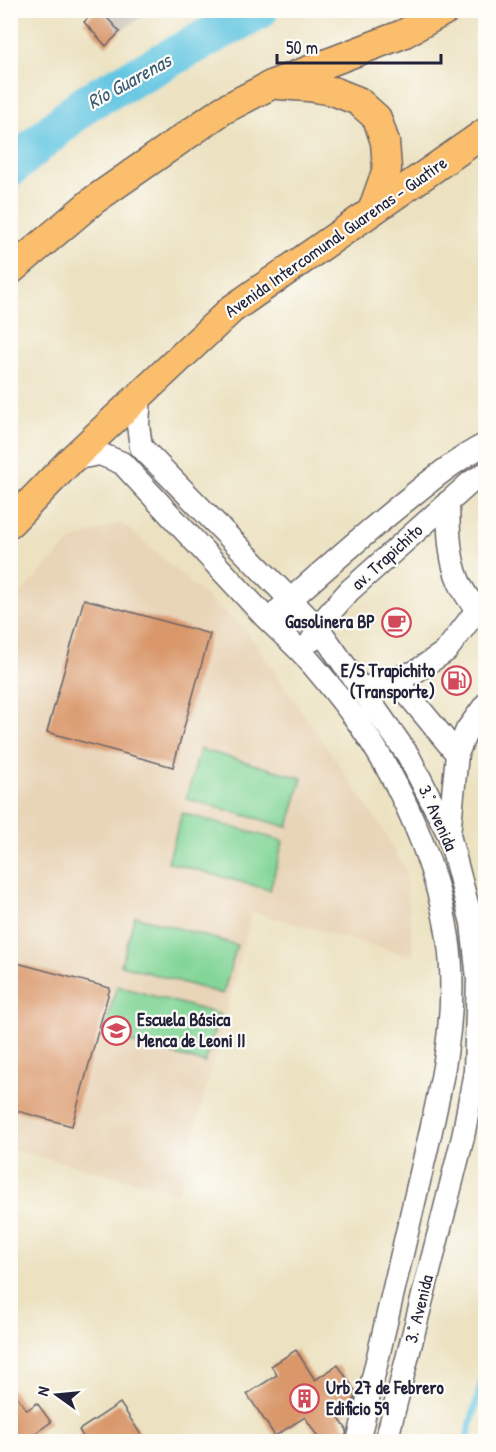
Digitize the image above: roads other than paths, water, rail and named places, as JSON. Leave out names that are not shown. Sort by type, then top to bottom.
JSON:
[{"type":"main road","points":[[10,271],[94,200],[176,141],[224,110],[273,84],[403,34],[446,10]]},
{"type":"main road","points":[[273,84],[333,91],[358,101],[377,118],[385,142],[387,169],[374,208]]},
{"type":"main road","name":"Avenida Intercomunal Guarenas - Guatire","points":[[10,523],[72,459],[232,309],[486,132]]},
{"type":"street","name":"3.° Avenida","points":[[140,394],[138,425],[141,447],[319,629],[408,755],[449,835],[472,923],[478,979],[475,1071],[463,1137],[386,1442]]},
{"type":"street","points":[[268,620],[418,490],[463,456],[486,444]]},
{"type":"street","name":"3.° Avenida","points":[[72,459],[100,454],[122,463],[268,620],[303,654],[361,726],[402,798],[440,895],[448,939],[451,985],[447,1046],[435,1113],[358,1442]]},
{"type":"street","name":"av. Trapichito","points":[[303,654],[326,617],[349,591],[471,482],[486,473]]},
{"type":"street","points":[[360,690],[415,672],[446,651],[481,614],[455,572],[449,548],[448,502]]},
{"type":"street","points":[[395,679],[457,754]]},
{"type":"street","points":[[449,835],[457,754],[467,730],[486,704]]},
{"type":"waterway","name":"Río Guarenas","points":[[10,168],[86,103],[259,10]]},
{"type":"waterway","points":[[466,1442],[486,1366]]},
{"type":"place","name":"Gasolinera BP","points":[[396,622]]},
{"type":"place","name":"E/S Trapichito (Transporte)","points":[[456,681]]},
{"type":"place","name":"Escuela Básica Menca de Leoni II","points":[[116,1030]]},
{"type":"place","name":"Urb 27 de Febrero Edificio 59","points":[[305,1398]]}]
